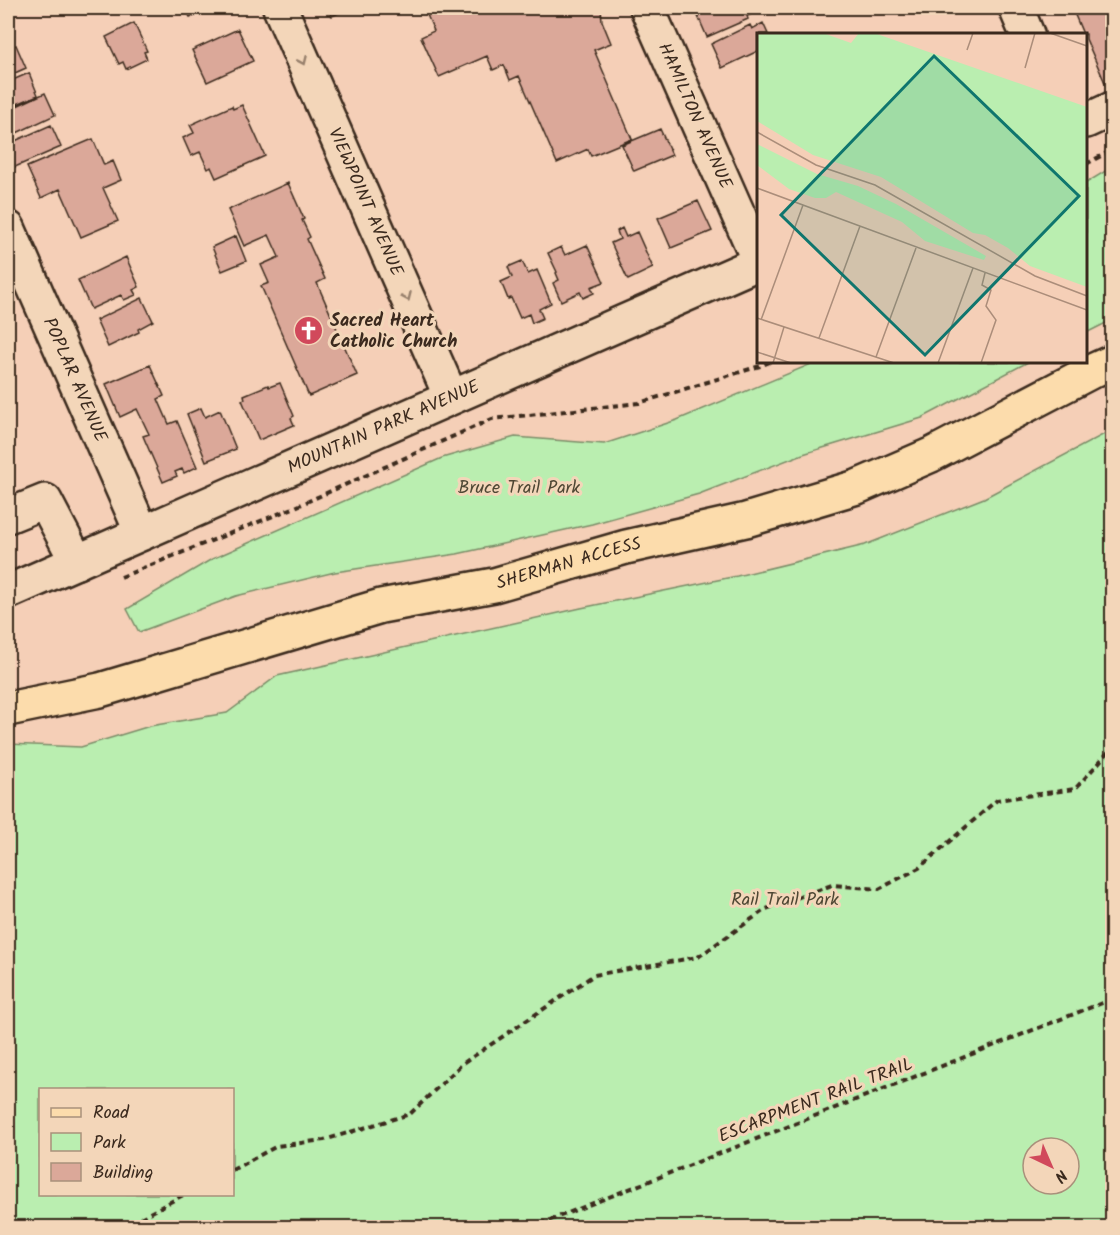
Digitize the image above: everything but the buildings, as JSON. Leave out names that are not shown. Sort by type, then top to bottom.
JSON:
[{"type":"main road","name":"SHERMAN ACCESS","points":[[8,709],[100,690],[381,606],[494,585],[626,547],[746,520],[858,487],[931,455],[1113,362]]},
{"type":"street","name":"VIEWPOINT AVENUE","points":[[279,8],[451,397]]},
{"type":"street","name":"HAMILTON AVENUE","points":[[647,8],[757,256]]},
{"type":"street","points":[[1016,8],[1027,33]]},
{"type":"street","points":[[1087,121],[1113,109]]},
{"type":"street","name":"POPLAR AVENUE","points":[[8,228],[142,533]]},
{"type":"street","name":"MOUNTAIN PARK AVENUE","points":[[8,592],[757,262]]},
{"type":"street","points":[[8,516],[45,501],[77,562]]},
{"type":"path","points":[[1087,163],[1113,150]]},
{"type":"path","points":[[120,577],[293,508],[492,419],[639,403],[768,363]]},
{"type":"path","points":[[234,1169],[277,1146],[324,1140],[410,1114],[462,1064],[594,975],[698,957],[766,909],[832,885],[879,889],[919,868],[997,800],[1075,789],[1113,748]]},
{"type":"path","name":"ESCARPMENT RAIL TRAIL","points":[[530,1227],[1113,999]]},
{"type":"path","points":[[122,1227],[181,1196]]},
{"type":"green space","points":[[1112,167],[1112,320],[1087,332],[1087,182]]},
{"type":"green space","name":"Bruce Trail Park","points":[[814,363],[1026,363],[922,418],[803,454],[699,494],[592,524],[457,554],[335,572],[236,596],[139,632],[127,609],[212,559],[442,458],[515,437],[604,444],[677,420]]},
{"type":"green space","name":"Rail Trail Park","points":[[1112,430],[1112,1227],[8,1227],[8,744],[81,747],[150,726],[227,713],[277,676],[581,608],[737,576],[865,545],[984,498]]},
{"type":"place","name":"Sacred Heart Catholic Church","points":[[309,331]]}]
